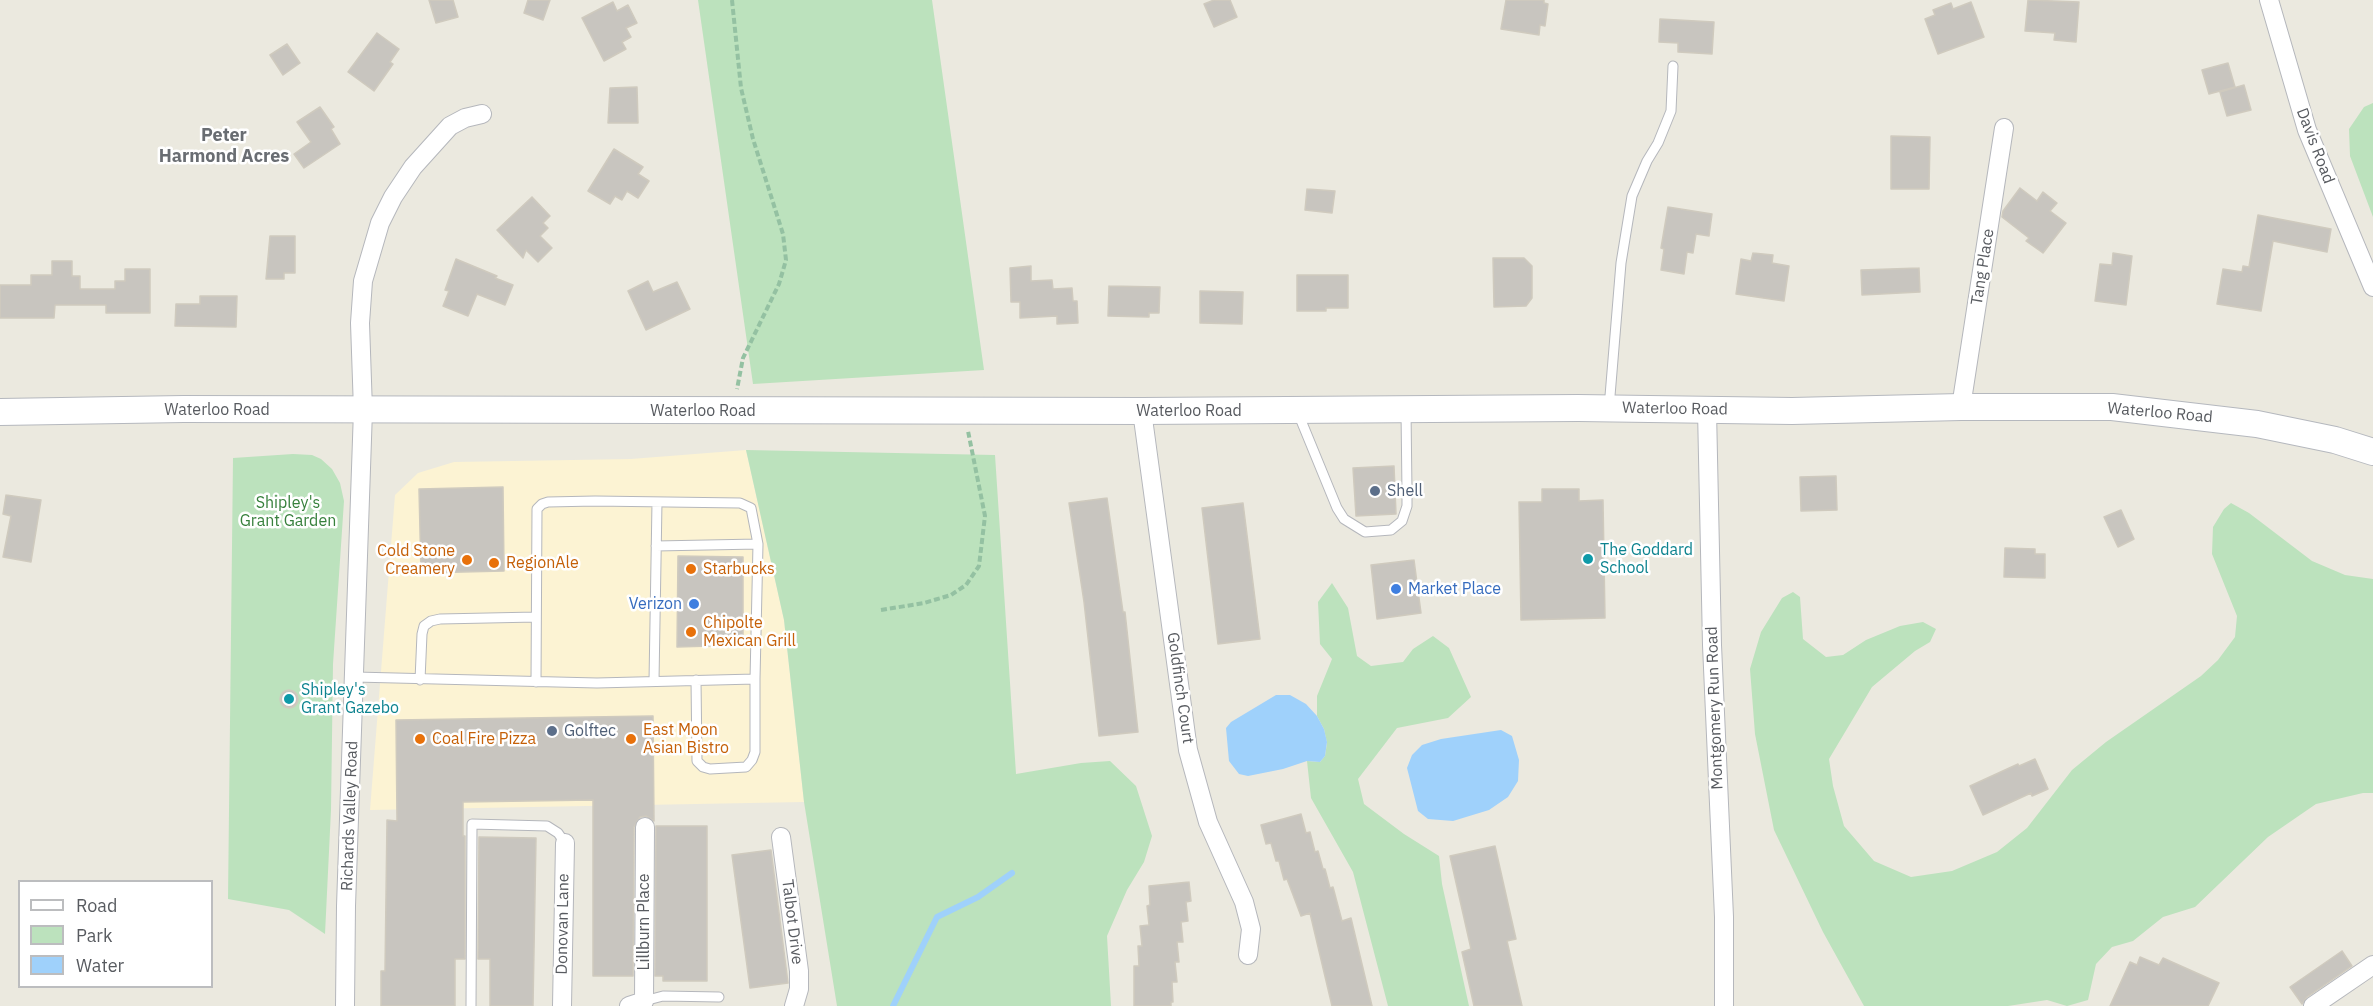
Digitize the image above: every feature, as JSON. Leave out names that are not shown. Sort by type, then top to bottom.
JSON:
[{"type":"main road","name":"Waterloo Road","points":[[0,412],[184,409],[1406,411],[1609,408],[1792,411],[1961,406],[2112,407],[2257,424],[2335,440],[2373,452]]},
{"type":"street","name":"Davis Road","points":[[2270,0],[2307,130],[2373,287]]},
{"type":"street","name":"Richards Valley Road","points":[[345,1006],[346,906],[363,410],[360,323],[363,281],[380,223],[393,197],[413,167],[450,126],[465,118],[482,114]]},
{"type":"street","name":"Tang Place","points":[[1961,406],[2004,128]]},
{"type":"street","name":"Montgomery Run Road","points":[[1707,410],[1712,645],[1724,917],[1724,1006]]},
{"type":"street","name":"Goldfinch Court","points":[[1142,411],[1188,750],[1208,822],[1244,902],[1251,929],[1248,955]]},
{"type":"street","name":"Lillburn Place","points":[[636,1004],[645,827]]},
{"type":"street","name":"Talbot Drive","points":[[781,837],[798,971],[799,989],[794,1006]]},
{"type":"street","name":"Donovan Lane","points":[[562,1006],[565,843]]},
{"type":"street","points":[[2313,1006],[2373,965]]},
{"type":"lane","points":[[1609,408],[1621,263],[1632,196],[1647,161],[1658,144],[1671,111],[1673,66]]},
{"type":"lane","points":[[1297,411],[1337,508],[1344,519],[1365,532],[1391,530],[1402,521],[1407,492],[1406,411]]},
{"type":"lane","points":[[536,682],[536,516],[539,506],[548,502],[740,503],[748,506],[753,512],[758,544],[754,756],[746,767],[710,769],[703,767],[697,761],[696,680]]},
{"type":"lane","points":[[654,681],[657,502]]},
{"type":"lane","points":[[656,546],[758,544]]},
{"type":"lane","points":[[420,680],[422,634],[424,626],[431,621],[536,617]]},
{"type":"lane","points":[[355,677],[536,682],[755,679]]},
{"type":"lane","points":[[471,1006],[472,824],[547,826],[558,833],[565,843]]},
{"type":"lane","points":[[636,1004],[663,996],[719,997]]},
{"type":"path","points":[[732,0],[741,88],[759,159],[783,234],[786,260],[779,284],[743,358],[737,386],[738,411]]},
{"type":"path","points":[[881,610],[924,603],[951,595],[966,585],[978,566],[985,516],[979,478],[963,410]]},
{"type":"shaded area","points":[[746,450],[784,620],[804,802],[370,810],[395,495],[418,473],[454,462],[631,459]]},
{"type":"green space","points":[[698,0],[932,0],[984,370],[753,384]]},
{"type":"green space","points":[[2373,103],[2373,217],[2350,156],[2349,129],[2364,107]]},
{"type":"green space","points":[[746,450],[995,455],[1016,774],[1081,763],[1110,761],[1136,786],[1152,836],[1144,862],[1127,890],[1107,936],[1111,1006],[837,1006],[804,802],[784,620]]},
{"type":"green space","name":"Shipley's Grant Garden","points":[[312,455],[321,459],[332,469],[340,483],[344,501],[333,664],[331,810],[325,934],[289,910],[228,899],[233,458]]},
{"type":"green space","points":[[2231,503],[2249,513],[2312,561],[2345,575],[2373,579],[2373,793],[2363,793],[2316,804],[2268,837],[2195,907],[2163,917],[2133,941],[2112,947],[2096,964],[2088,1000],[2067,1006],[2047,1000],[2008,1006],[1864,1006],[1823,932],[1774,830],[1755,734],[1750,669],[1761,632],[1782,598],[1793,592],[1800,597],[1803,639],[1826,657],[1843,655],[1866,640],[1900,626],[1923,622],[1936,629],[1930,642],[1915,651],[1872,687],[1829,759],[1833,786],[1844,826],[1874,861],[1911,877],[1952,871],[1997,852],[2027,828],[2072,770],[2106,742],[2201,676],[2218,660],[2235,637],[2237,616],[2212,554],[2213,527],[2224,509]]},
{"type":"green space","points":[[1332,583],[1348,608],[1357,656],[1371,666],[1403,662],[1413,649],[1433,636],[1449,648],[1471,697],[1448,718],[1397,728],[1358,779],[1364,804],[1404,834],[1439,856],[1442,884],[1469,1006],[1388,1006],[1353,872],[1311,798],[1307,761],[1320,762],[1325,756],[1327,743],[1324,729],[1317,716],[1317,696],[1332,659],[1320,644],[1318,602]]},
{"type":"water","points":[[1276,695],[1290,695],[1306,704],[1317,716],[1324,729],[1327,742],[1325,756],[1320,762],[1307,761],[1283,769],[1248,776],[1239,774],[1229,761],[1226,728],[1231,722]]},
{"type":"water","points":[[1501,730],[1512,736],[1519,760],[1518,781],[1508,797],[1489,810],[1453,821],[1428,819],[1418,811],[1407,768],[1412,755],[1422,745],[1441,739]]},
{"type":"building","points":[[429,0],[453,0],[458,17],[436,23]]},
{"type":"building","points":[[528,0],[550,0],[543,20],[524,13]]},
{"type":"building","points":[[1214,0],[1230,0],[1237,17],[1214,27],[1204,4]]},
{"type":"building","points":[[1506,0],[1544,0],[1544,3],[1548,4],[1545,26],[1540,25],[1539,35],[1501,29]]},
{"type":"building","points":[[2028,0],[2079,2],[2076,42],[2054,40],[2055,33],[2025,31]]},
{"type":"building","points":[[613,2],[617,11],[628,5],[637,23],[626,28],[631,37],[622,42],[626,49],[604,61],[582,18]]},
{"type":"building","points":[[1971,2],[1984,37],[1938,54],[1925,19],[1935,15],[1933,10],[1951,3],[1953,9]]},
{"type":"building","points":[[1660,19],[1714,22],[1712,54],[1678,52],[1678,43],[1659,42]]},
{"type":"building","points":[[377,33],[399,49],[390,62],[393,64],[374,91],[348,72]]},
{"type":"building","points":[[287,44],[300,63],[283,75],[270,55]]},
{"type":"building","points":[[2228,63],[2235,87],[2209,94],[2202,70]]},
{"type":"building","points":[[2244,85],[2251,110],[2227,116],[2220,92]]},
{"type":"building","points":[[637,87],[638,123],[608,123],[610,88]]},
{"type":"building","points":[[320,107],[334,127],[331,129],[340,144],[304,168],[294,154],[311,142],[297,122]]},
{"type":"building","points":[[1891,136],[1930,137],[1929,189],[1891,189]]},
{"type":"building","points":[[614,149],[643,167],[638,174],[649,181],[638,198],[627,191],[622,200],[615,196],[610,204],[588,191]]},
{"type":"building","points":[[2020,188],[2037,201],[2043,192],[2057,203],[2050,211],[2066,223],[2043,253],[2026,241],[2029,238],[2002,217],[2003,211]]},
{"type":"building","points":[[1307,189],[1335,191],[1332,213],[1305,210]]},
{"type":"building","points":[[532,197],[550,216],[543,223],[548,228],[540,236],[552,248],[538,262],[526,250],[523,258],[497,230]]},
{"type":"building","points":[[1668,207],[1712,214],[1709,236],[1696,234],[1693,253],[1687,252],[1684,274],[1661,270],[1664,249],[1661,248]]},
{"type":"building","points":[[2258,215],[2331,229],[2327,252],[2273,241],[2261,311],[2217,304],[2223,269],[2242,272],[2243,266],[2249,267]]},
{"type":"building","points":[[270,236],[295,236],[295,273],[284,273],[284,279],[266,279]]},
{"type":"building","points":[[1753,253],[1773,255],[1772,263],[1789,266],[1784,301],[1736,294],[1741,259],[1751,261]]},
{"type":"building","points":[[2113,253],[2132,256],[2126,305],[2095,301],[2100,264],[2112,265]]},
{"type":"building","points":[[1493,258],[1524,258],[1532,266],[1532,298],[1526,306],[1494,307]]},
{"type":"building","points":[[456,259],[513,285],[505,305],[477,294],[468,316],[443,306],[449,291],[445,290]]},
{"type":"building","points":[[52,261],[72,261],[72,276],[80,276],[80,289],[115,289],[115,281],[125,281],[125,269],[150,269],[150,313],[106,313],[106,305],[55,305],[54,318],[0,318],[0,285],[31,285],[31,275],[52,275]]},
{"type":"building","points":[[1031,266],[1031,281],[1052,280],[1053,289],[1072,288],[1073,301],[1077,301],[1078,323],[1057,324],[1057,316],[1020,318],[1020,302],[1011,302],[1010,268]]},
{"type":"building","points":[[1919,268],[1920,292],[1862,295],[1861,270]]},
{"type":"building","points":[[1297,275],[1348,275],[1348,308],[1297,311]]},
{"type":"building","points":[[648,281],[653,292],[677,282],[690,309],[646,330],[628,291]]},
{"type":"building","points":[[1109,286],[1160,287],[1159,313],[1149,313],[1149,317],[1108,316]]},
{"type":"building","points":[[1200,291],[1243,292],[1242,324],[1200,323]]},
{"type":"building","points":[[200,296],[237,296],[236,327],[175,326],[176,304],[200,304]]},
{"type":"building","name":"Shell","points":[[1394,466],[1396,514],[1356,516],[1353,468]]},
{"type":"building","points":[[1836,476],[1837,510],[1801,511],[1800,477]]},
{"type":"building","points":[[503,487],[504,571],[421,573],[419,489]]},
{"type":"building","name":"The Goddard School","points":[[1542,489],[1579,489],[1579,501],[1603,500],[1605,618],[1521,620],[1519,502],[1542,502]]},
{"type":"building","points":[[6,495],[41,500],[31,562],[3,557],[11,516],[3,514]]},
{"type":"building","points":[[1107,498],[1123,612],[1125,612],[1138,732],[1099,736],[1084,602],[1069,503]]},
{"type":"building","points":[[1243,503],[1260,639],[1218,644],[1202,508]]},
{"type":"building","points":[[2121,510],[2134,539],[2118,547],[2104,517]]},
{"type":"building","points":[[2005,548],[2035,549],[2035,554],[2045,554],[2045,578],[2004,577]]},
{"type":"building","points":[[678,556],[743,557],[743,645],[677,647]]},
{"type":"building","name":"Market Place","points":[[1414,560],[1421,613],[1377,619],[1371,565]]},
{"type":"building","name":"Shipley's Grant Gazebo","points":[[285,690],[293,690],[298,695],[296,706],[285,708],[280,703],[280,695]]},
{"type":"building","points":[[653,716],[654,821],[646,816],[640,817],[634,827],[633,976],[593,976],[593,800],[463,802],[465,959],[455,959],[455,1006],[381,1006],[381,971],[385,971],[387,820],[397,821],[396,720]]},
{"type":"building","points":[[2035,759],[2048,789],[2032,796],[2031,793],[1983,815],[1970,786],[2018,764],[2019,766]]},
{"type":"building","points":[[1301,814],[1306,833],[1310,832],[1315,852],[1318,851],[1330,888],[1333,887],[1342,921],[1351,918],[1372,1006],[1332,1006],[1310,913],[1301,916],[1287,879],[1284,880],[1279,861],[1276,861],[1271,843],[1266,844],[1261,825]]},
{"type":"building","points":[[656,826],[707,826],[707,981],[663,981],[663,976],[655,976]]},
{"type":"building","points":[[479,837],[536,838],[533,1006],[490,1006],[490,959],[478,959]]},
{"type":"building","points":[[1495,846],[1516,939],[1507,941],[1522,1006],[1474,1006],[1462,952],[1471,949],[1450,856]]},
{"type":"building","points":[[771,850],[788,983],[750,988],[732,855]]},
{"type":"building","points":[[1189,882],[1191,901],[1186,902],[1188,921],[1181,922],[1183,942],[1177,942],[1179,962],[1175,962],[1177,982],[1172,982],[1173,1002],[1171,1006],[1134,1006],[1134,966],[1139,966],[1138,946],[1142,946],[1140,926],[1149,925],[1147,906],[1150,905],[1149,886]]},
{"type":"building","points":[[2342,951],[2352,966],[2307,997],[2302,1004],[2290,987]]},
{"type":"building","points":[[2140,957],[2159,965],[2163,958],[2219,983],[2208,1006],[2110,1006],[2130,962],[2137,965]]},
{"type":"waterway","points":[[893,1006],[937,917],[978,897],[1012,873]]},
{"type":"place","name":"Shell","points":[[1375,491]]},
{"type":"place","name":"The Goddard School","points":[[1588,559]]},
{"type":"place","name":"Cold Stone Creamery","points":[[467,560]]},
{"type":"place","name":"RegionAle","points":[[494,563]]},
{"type":"place","name":"Starbucks","points":[[691,569]]},
{"type":"place","name":"Market Place","points":[[1396,589]]},
{"type":"place","name":"Verizon","points":[[694,604]]},
{"type":"place","name":"Chipolte Mexican Grill","points":[[691,632]]},
{"type":"place","name":"Shipley's Grant Gazebo","points":[[289,699]]},
{"type":"place","name":"Golftec","points":[[552,731]]},
{"type":"place","name":"Coal Fire Pizza","points":[[420,739]]},
{"type":"place","name":"East Moon Asian Bistro","points":[[631,739]]},
{"type":"district","name":"Peter Harmond Acres","points":[[224,146]]}]
